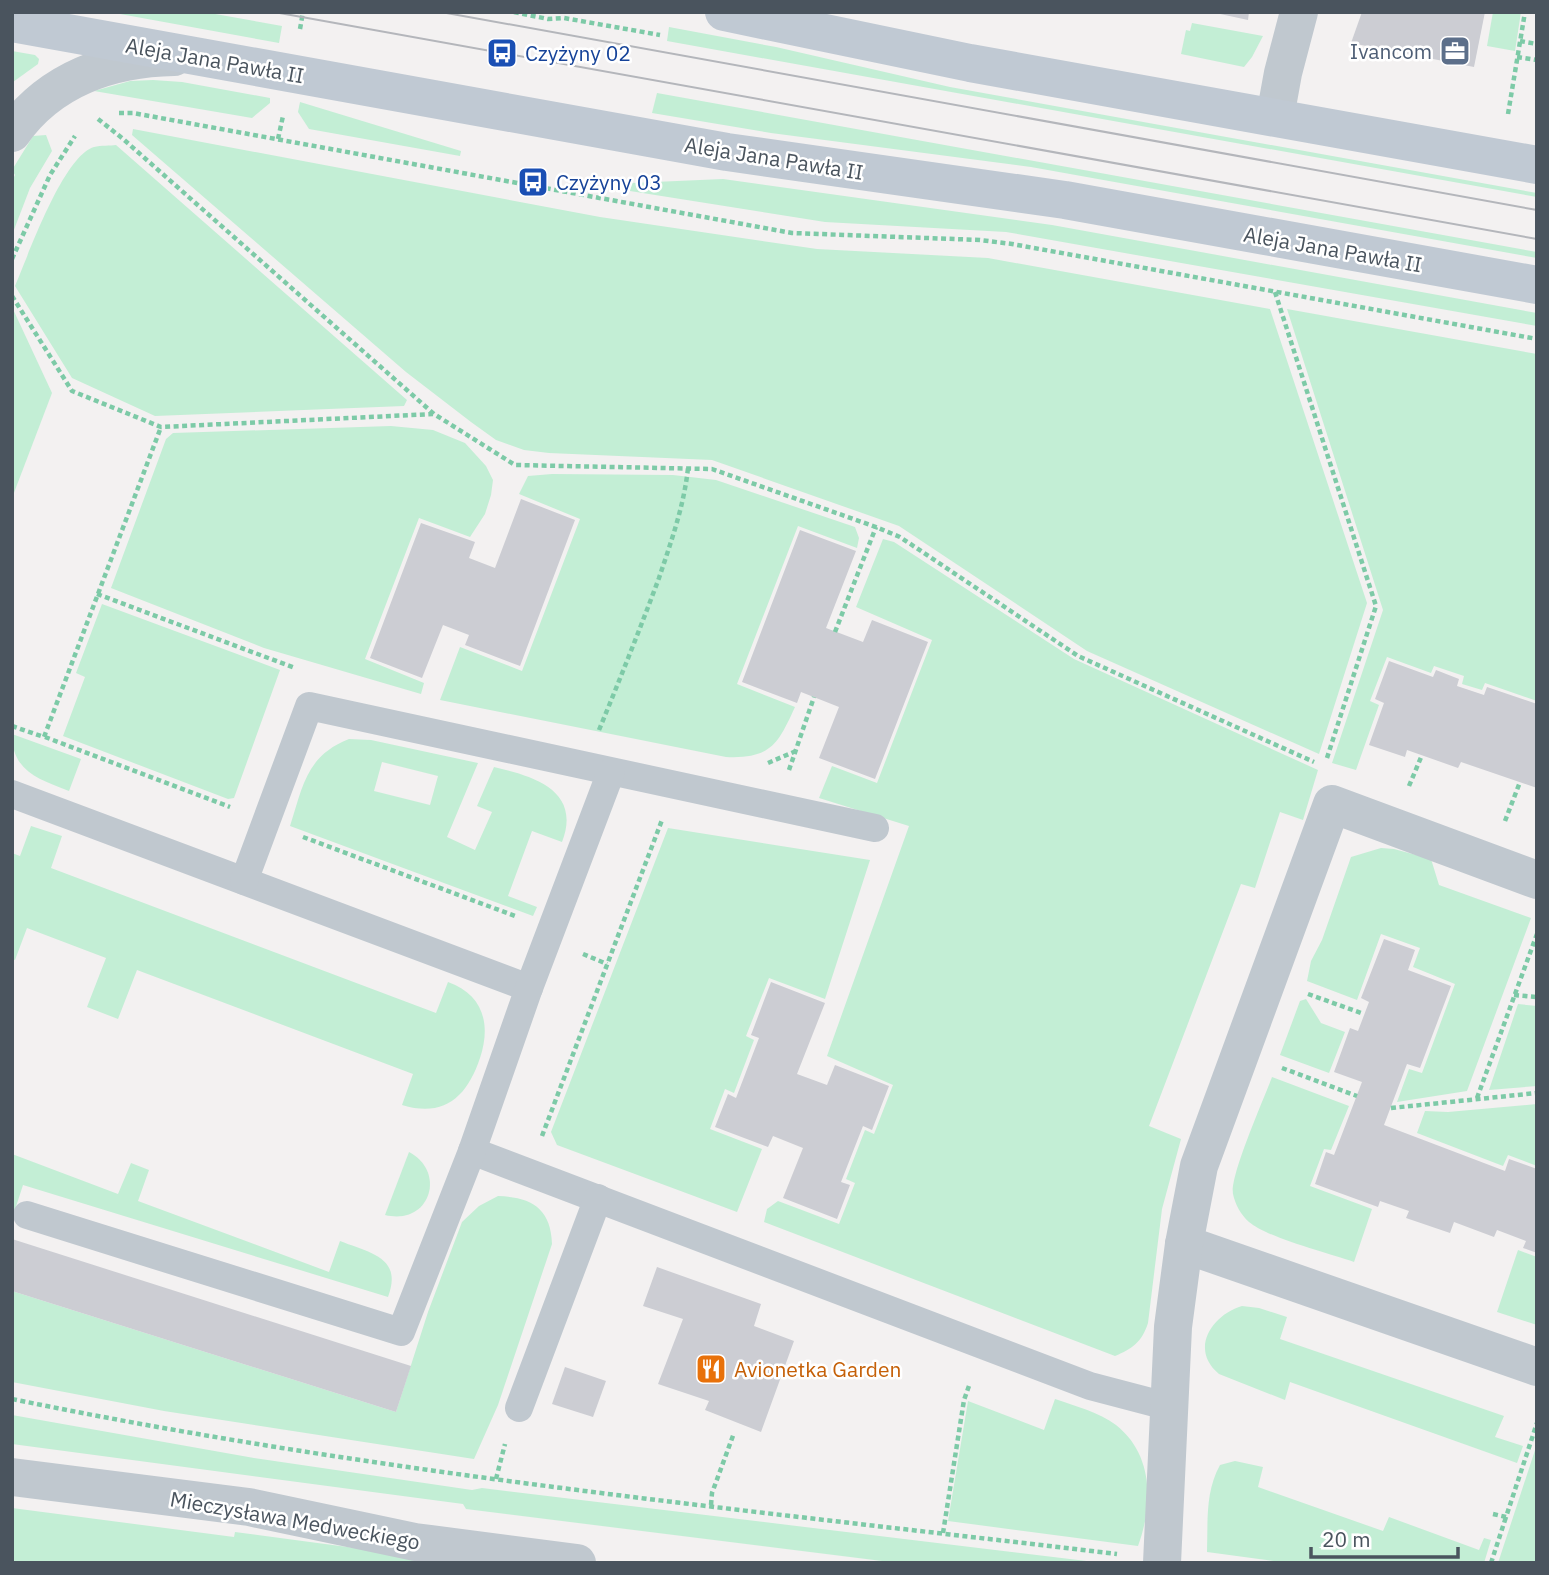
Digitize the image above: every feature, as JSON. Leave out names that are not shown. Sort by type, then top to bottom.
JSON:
[{"type":"main road","points":[[724,12],[970,63],[1537,165]]},
{"type":"main road","name":"Aleja Jana Pawła II","points":[[12,23],[674,143],[1065,200],[1537,285]]},
{"type":"street","points":[[1275,117],[1299,12]]},
{"type":"street","points":[[12,133],[45,98],[94,70],[145,59],[209,58]]},
{"type":"street","points":[[1162,1563],[1174,1327],[1184,1244],[1199,1166],[1332,804],[1537,880]]},
{"type":"street","points":[[1184,1244],[1537,1367]]},
{"type":"street","name":"Mieczysława Medweckiego","points":[[12,1476],[249,1507],[415,1542],[577,1563]]},
{"type":"lane","points":[[244,881],[309,706],[875,828]]},
{"type":"lane","points":[[27,1215],[401,1332],[472,1151],[529,988],[611,772]]},
{"type":"lane","points":[[12,794],[529,988]]},
{"type":"lane","points":[[472,1151],[1090,1387],[1170,1407]]},
{"type":"lane","points":[[519,1408],[598,1198]]},
{"type":"path","points":[[298,38],[303,12]]},
{"type":"path","points":[[513,12],[660,35]]},
{"type":"path","points":[[1507,121],[1525,12]]},
{"type":"path","points":[[1520,41],[1537,44]]},
{"type":"path","points":[[1517,57],[1537,60]]},
{"type":"path","points":[[110,112],[146,116],[792,233],[980,240],[1012,244],[1537,339]]},
{"type":"path","points":[[97,118],[434,414],[514,465],[712,469],[876,527],[900,537],[1078,656],[1324,766],[1376,607],[1275,292]]},
{"type":"path","points":[[12,260],[50,174],[77,131]]},
{"type":"path","points":[[12,296],[72,391],[161,427],[434,414]]},
{"type":"path","points":[[44,737],[161,427]]},
{"type":"path","points":[[596,737],[644,620],[672,540],[688,468]]},
{"type":"path","points":[[835,632],[876,527]]},
{"type":"path","points":[[97,594],[176,623]]},
{"type":"path","points":[[777,808],[814,698]]},
{"type":"path","points":[[12,726],[237,809]]},
{"type":"path","points":[[1408,788],[1422,755]]},
{"type":"path","points":[[1503,824],[1520,782]]},
{"type":"path","points":[[541,1139],[662,818]]},
{"type":"path","points":[[302,837],[517,917]]},
{"type":"path","points":[[1477,1098],[1537,934]]},
{"type":"path","points":[[598,960],[607,964]]},
{"type":"path","points":[[1306,993],[1364,1014]]},
{"type":"path","points":[[1514,995],[1537,997]]},
{"type":"path","points":[[1281,1068],[1357,1096]]},
{"type":"path","points":[[1391,1108],[1537,1093]]},
{"type":"path","points":[[12,1399],[165,1427],[496,1480],[1119,1555]]},
{"type":"path","points":[[943,1534],[964,1400]]},
{"type":"path","points":[[1491,1563],[1537,1423]]},
{"type":"path","points":[[711,1505],[712,1493],[734,1433]]},
{"type":"path","points":[[496,1480],[498,1466]]},
{"type":"path","points":[[1493,1514],[1506,1517]]},
{"type":"green space","points":[[109,12],[204,12],[282,26],[279,43]]},
{"type":"green space","points":[[1493,12],[1521,12],[1515,51],[1487,46]]},
{"type":"green space","points":[[1192,23],[1263,36],[1244,67],[1181,54],[1186,30],[1190,31]]},
{"type":"green space","points":[[669,27],[776,47],[950,87],[1537,193],[1537,197],[667,41]]},
{"type":"green space","points":[[12,51],[35,55],[39,59],[38,64],[13,82]]},
{"type":"green space","points":[[130,81],[182,82],[270,98],[270,103],[252,118],[94,91]]},
{"type":"green space","points":[[657,93],[1537,252],[1537,258],[1031,167],[771,133],[652,113]]},
{"type":"green space","points":[[300,102],[461,151],[460,156],[309,129],[298,112]]},
{"type":"green space","points":[[133,129],[600,217],[817,249],[988,258],[1270,309],[1367,603],[1319,754],[1087,651],[899,526],[712,460],[549,453],[524,450],[496,440],[406,372],[132,135]]},
{"type":"green space","points":[[46,135],[52,151],[30,188],[12,235],[12,181],[15,175],[12,170],[33,136]]},
{"type":"green space","points":[[116,145],[407,400],[404,406],[155,416],[72,378],[15,286],[48,209],[70,168],[82,154],[94,147]]},
{"type":"green space","points":[[723,179],[1052,225],[1537,313],[1537,326],[1006,232],[825,222],[630,191],[631,183]]},
{"type":"green space","points":[[12,307],[52,393],[12,498]]},
{"type":"green space","points":[[1287,309],[1537,354],[1537,701],[1485,683],[1482,690],[1462,684],[1464,676],[1434,666],[1431,673],[1387,657],[1370,701],[1379,705],[1356,770],[1332,763],[1383,610]]},
{"type":"green space","points":[[391,426],[433,430],[465,443],[486,466],[493,480],[485,514],[470,537],[419,518],[365,659],[424,683],[421,694],[264,648],[111,588],[166,439],[173,433]]},
{"type":"green space","points":[[673,475],[716,480],[855,527],[859,538],[857,548],[798,526],[737,684],[795,707],[778,740],[771,747],[753,755],[726,757],[440,700],[460,647],[522,671],[580,519],[519,494],[528,476]]},
{"type":"green space","points":[[883,539],[894,542],[1074,659],[1318,770],[1303,820],[1280,812],[1255,888],[1241,884],[1149,1126],[1181,1139],[1162,1209],[1148,1323],[1136,1344],[1115,1356],[764,1222],[767,1209],[778,1201],[839,1224],[855,1183],[846,1179],[865,1130],[874,1134],[893,1085],[827,1056],[909,826],[819,798],[832,766],[877,783],[932,640],[856,607]]},
{"type":"green space","points":[[102,604],[280,670],[234,798],[228,799],[63,736],[85,677],[76,673]]},
{"type":"green space","points":[[12,734],[81,759],[69,791],[37,777],[22,765],[13,747]]},
{"type":"green space","points":[[349,739],[371,740],[478,763],[447,837],[475,850],[492,812],[477,806],[494,767],[524,775],[550,788],[560,798],[565,810],[566,824],[562,842],[532,831],[508,896],[537,907],[533,916],[290,826],[308,774],[323,754]],"holes":[[[382,762],[438,776],[430,805],[374,791]]]},
{"type":"green space","points":[[31,826],[62,836],[51,868],[436,1013],[448,982],[460,988],[477,1003],[484,1023],[483,1046],[475,1072],[452,1101],[430,1109],[417,1108],[402,1105],[413,1074],[137,970],[118,1019],[87,1007],[106,958],[27,928],[15,960],[12,959],[12,853],[20,856]]},
{"type":"green space","points":[[668,828],[870,860],[825,999],[769,978],[746,1036],[754,1040],[734,1093],[725,1089],[710,1129],[762,1149],[737,1212],[557,1145],[551,1132]]},
{"type":"green space","points":[[1381,848],[1431,859],[1439,885],[1531,918],[1467,1091],[1397,1102],[1409,1069],[1422,1073],[1455,984],[1413,967],[1420,948],[1381,934],[1357,1000],[1307,981],[1311,961],[1322,940],[1351,857]]},
{"type":"green space","points":[[1306,999],[1321,1023],[1345,1032],[1329,1073],[1280,1055],[1300,1001]]},
{"type":"green space","points":[[1518,1004],[1537,1006],[1537,1086],[1489,1090]]},
{"type":"green space","points":[[1272,1077],[1349,1106],[1331,1150],[1324,1149],[1310,1186],[1372,1209],[1354,1262],[1270,1234],[1249,1222],[1237,1205],[1233,1184]]},
{"type":"green space","points":[[1537,1104],[1537,1166],[1508,1155],[1503,1166],[1417,1133],[1425,1111],[1448,1112]]},
{"type":"green space","points":[[409,1152],[421,1161],[428,1172],[428,1195],[413,1213],[401,1216],[385,1215]]},
{"type":"green space","points":[[12,1154],[118,1194],[131,1163],[149,1170],[138,1201],[329,1272],[340,1241],[362,1249],[381,1258],[387,1265],[391,1273],[388,1297],[23,1185],[12,1219]]},
{"type":"green space","points":[[498,1196],[520,1199],[537,1207],[548,1221],[552,1244],[498,1405],[474,1459],[164,1411],[12,1382],[12,1291],[396,1412],[428,1312],[462,1222],[479,1206]]},
{"type":"green space","points":[[1518,1250],[1537,1257],[1537,1325],[1497,1312]]},
{"type":"green space","points":[[1242,1306],[1287,1317],[1280,1339],[1504,1416],[1495,1437],[1523,1446],[1517,1463],[1290,1382],[1285,1400],[1219,1374],[1206,1354],[1208,1334],[1222,1317]]},
{"type":"green space","points":[[1055,1399],[1109,1420],[1128,1437],[1138,1451],[1144,1466],[1148,1498],[1138,1546],[948,1521],[968,1401],[1044,1430]]},
{"type":"green space","points":[[12,1415],[254,1458],[472,1490],[482,1488],[1103,1563],[898,1563],[466,1509],[463,1504],[12,1444]]},
{"type":"green space","points":[[1537,1444],[1537,1563],[1498,1563]]},
{"type":"green space","points":[[1235,1461],[1263,1467],[1258,1487],[1383,1531],[1389,1517],[1479,1550],[1484,1538],[1491,1540],[1484,1563],[1289,1563],[1207,1552],[1208,1507],[1215,1475],[1220,1465]]},
{"type":"green space","points":[[12,1508],[234,1537],[235,1532],[467,1563],[12,1563]]},
{"type":"building","points":[[1211,12],[1249,12],[1248,20]]},
{"type":"building","points":[[1362,12],[1485,12],[1474,67],[1351,43]]},
{"type":"building","points":[[521,499],[575,520],[520,666],[465,645],[469,635],[443,625],[422,678],[370,658],[421,523],[475,542],[469,558],[495,568]]},
{"type":"building","points":[[800,530],[856,551],[826,628],[863,642],[872,620],[928,642],[875,779],[819,758],[839,707],[801,692],[797,703],[742,682]]},
{"type":"building","points":[[1389,661],[1433,677],[1436,670],[1459,679],[1457,686],[1484,695],[1487,687],[1537,704],[1537,788],[1461,762],[1458,768],[1407,750],[1405,757],[1369,745],[1384,703],[1375,699]]},
{"type":"building","points":[[1384,939],[1415,950],[1408,970],[1451,986],[1420,1068],[1407,1064],[1384,1125],[1505,1171],[1509,1159],[1537,1169],[1537,1253],[1523,1248],[1526,1241],[1497,1230],[1494,1237],[1454,1222],[1450,1233],[1406,1218],[1409,1211],[1380,1201],[1378,1207],[1315,1184],[1326,1152],[1334,1155],[1362,1082],[1334,1072],[1350,1028],[1358,1031],[1369,1002],[1361,998]]},
{"type":"building","points":[[771,982],[825,1003],[797,1074],[827,1085],[835,1065],[889,1086],[872,1130],[863,1126],[841,1182],[850,1185],[837,1219],[783,1198],[803,1148],[773,1136],[768,1147],[715,1127],[728,1094],[736,1098],[759,1038],[751,1035]]},
{"type":"building","points":[[12,1239],[411,1366],[396,1412],[12,1291]]},
{"type":"building","points":[[657,1267],[761,1304],[754,1326],[794,1341],[761,1432],[705,1410],[709,1401],[658,1384],[683,1319],[643,1306]]},
{"type":"building","points":[[565,1367],[606,1381],[593,1417],[552,1404]]},
{"type":"tram line","points":[[274,12],[1537,239]]},
{"type":"tram line","points":[[441,12],[1537,210]]},
{"type":"place","name":"Ivancom","points":[[1455,51]]},
{"type":"place","name":"Czyżyny 02","points":[[502,53]]},
{"type":"place","name":"Czyżyny 03","points":[[533,182]]},
{"type":"place","name":"Avionetka Garden","points":[[711,1369]]}]
